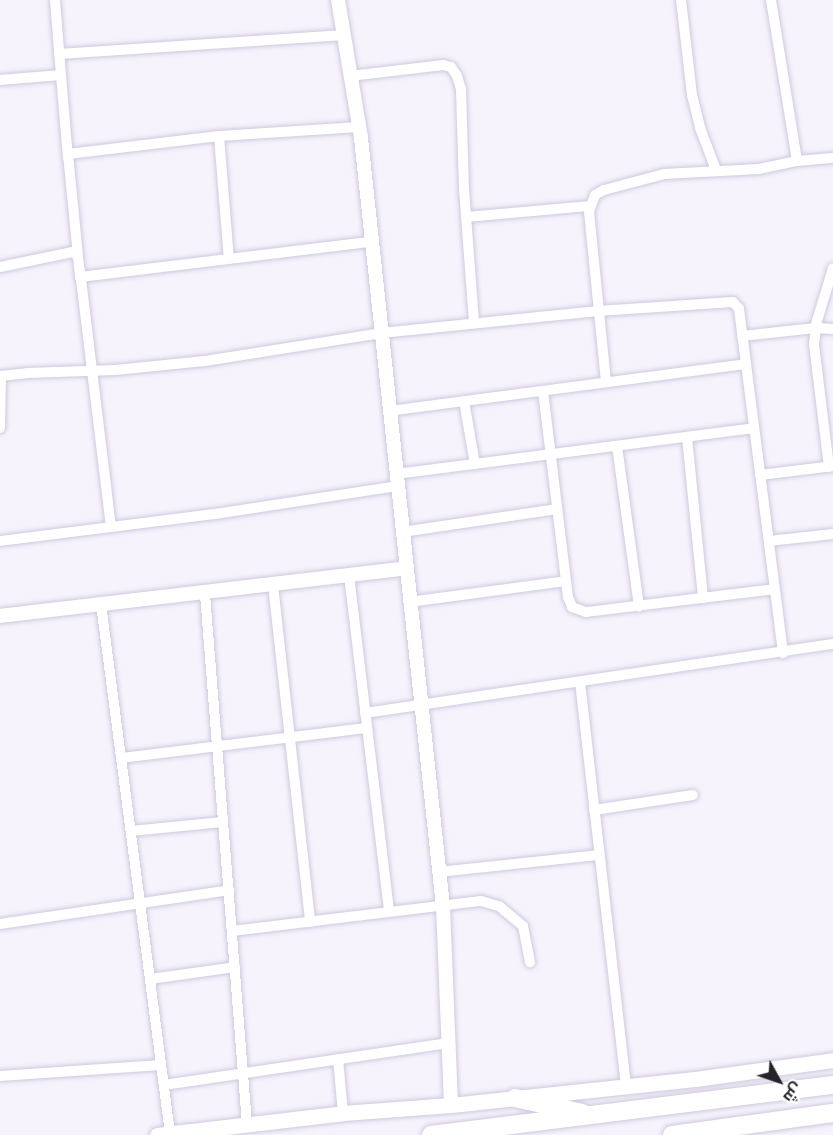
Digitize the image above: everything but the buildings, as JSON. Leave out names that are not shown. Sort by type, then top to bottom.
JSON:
[{"type":"highway","points":[[431,1135],[833,1085]]},
{"type":"highway","points":[[515,1098],[595,1116]]},
{"type":"highway","points":[[672,1135],[833,1113]]},
{"type":"main road","points":[[164,1134],[343,1113],[451,1105],[626,1086],[833,1059]]},
{"type":"street","points":[[55,0],[77,251],[94,371],[111,527]]},
{"type":"street","points":[[338,0],[359,127],[443,906],[451,1105]]},
{"type":"street","points":[[681,0],[692,95],[700,128],[716,170]]},
{"type":"street","points":[[771,0],[797,161]]},
{"type":"street","points":[[59,54],[344,35]]},
{"type":"street","points":[[350,76],[443,65],[454,70],[461,88],[466,217],[474,323]]},
{"type":"street","points":[[0,81],[61,75]]},
{"type":"street","points":[[68,153],[219,136],[359,127]]},
{"type":"street","points":[[219,136],[229,259]]},
{"type":"street","points":[[68,153],[80,277]]},
{"type":"street","points":[[606,382],[589,206],[596,195],[604,190],[664,174],[769,168],[797,161],[833,158]]},
{"type":"street","points":[[466,217],[589,206]]},
{"type":"street","points":[[80,277],[371,242]]},
{"type":"street","points":[[0,267],[77,251]]},
{"type":"street","points":[[760,475],[831,467],[814,344],[816,328],[833,268]]},
{"type":"street","points":[[0,428],[1,376],[205,362],[381,333],[598,311],[730,302],[739,309],[783,652]]},
{"type":"street","points":[[742,336],[816,328],[833,329]]},
{"type":"street","points":[[389,411],[746,364]]},
{"type":"street","points":[[543,391],[569,603],[578,611],[639,606],[775,589]]},
{"type":"street","points":[[464,401],[475,464]]},
{"type":"street","points":[[0,540],[111,527],[396,480],[475,464],[754,428]]},
{"type":"street","points":[[687,436],[703,598]]},
{"type":"street","points":[[617,446],[639,606]]},
{"type":"street","points":[[402,532],[557,509]]},
{"type":"street","points":[[769,541],[833,534]]},
{"type":"street","points":[[0,616],[204,594],[406,568]]},
{"type":"street","points":[[349,575],[389,912]]},
{"type":"street","points":[[409,602],[566,581]]},
{"type":"street","points":[[273,585],[310,922]]},
{"type":"street","points":[[204,594],[248,1124]]},
{"type":"street","points":[[101,604],[164,1085],[164,1134]]},
{"type":"street","points":[[365,712],[420,706],[833,644]]},
{"type":"street","points":[[580,682],[626,1086]]},
{"type":"street","points":[[121,758],[367,728]]},
{"type":"street","points":[[594,810],[693,795]]},
{"type":"street","points":[[131,831],[223,822]]},
{"type":"street","points":[[439,872],[599,855]]},
{"type":"street","points":[[0,924],[229,890]]},
{"type":"street","points":[[232,932],[481,901],[499,906],[523,926],[530,962]]},
{"type":"street","points":[[150,979],[235,967]]},
{"type":"street","points":[[164,1085],[447,1043]]},
{"type":"street","points":[[338,1059],[343,1113]]},
{"type":"street","points":[[0,1076],[161,1065]]}]
